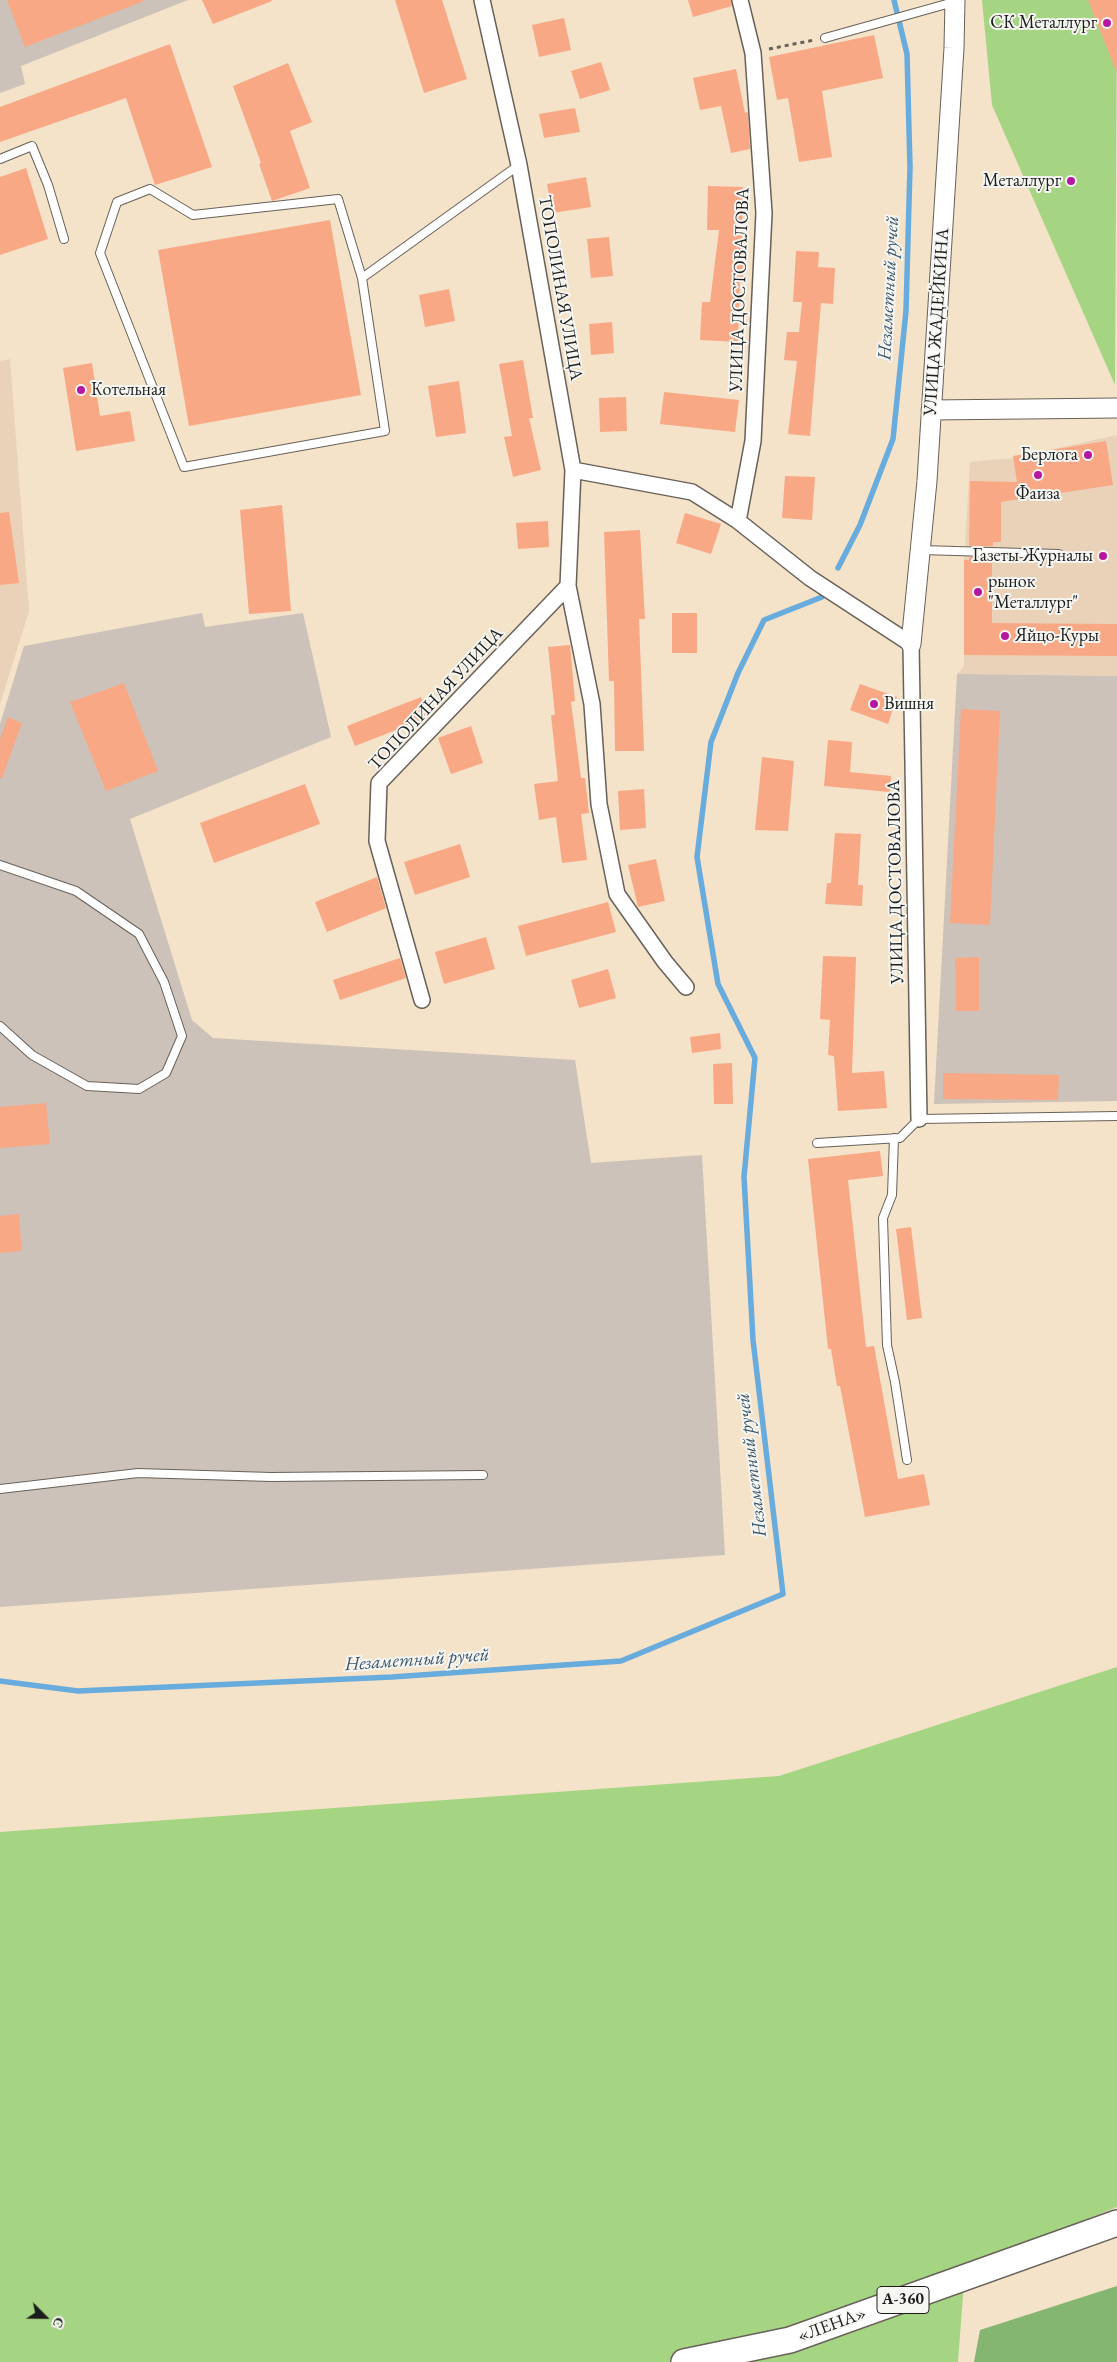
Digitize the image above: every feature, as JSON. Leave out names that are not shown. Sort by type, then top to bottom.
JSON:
[{"type":"highway","name":"«ЛЕНА»","points":[[684,2362],[790,2340],[1117,2223]]},
{"type":"street","name":"ТОПОЛИНАЯ УЛИЦА","points":[[482,0],[519,165],[573,470],[568,586],[592,704],[599,804],[617,894],[665,962],[686,987]]},
{"type":"street","name":"УЛИЦА ДОСТОВАЛОВА","points":[[738,521],[754,441],[764,213],[752,53],[740,0]]},
{"type":"street","name":"УЛИЦА ЖАДЕЙКИНА","points":[[911,644],[931,410],[955,1]]},
{"type":"street","points":[[931,410],[1117,408]]},
{"type":"street","points":[[573,470],[692,492],[738,521],[810,578],[911,644]]},
{"type":"street","name":"ТОПОЛИНАЯ УЛИЦА","points":[[422,1000],[378,841],[379,782],[568,586]]},
{"type":"street","name":"УЛИЦА ДОСТОВАЛОВА","points":[[911,644],[919,1119]]},
{"type":"lane","points":[[825,38],[955,1]]},
{"type":"lane","points":[[0,160],[32,146],[48,184],[64,239]]},
{"type":"lane","points":[[362,278],[519,165]]},
{"type":"lane","points":[[150,188],[193,215],[338,199],[362,278],[385,431],[184,467],[100,253],[117,202],[150,188]]},
{"type":"lane","points":[[920,550],[1059,554]]},
{"type":"lane","points":[[0,865],[76,891],[139,934],[164,982],[182,1036],[166,1074],[138,1088],[87,1086],[32,1055],[0,1026]]},
{"type":"lane","points":[[817,1143],[900,1138],[919,1119],[1117,1116]]},
{"type":"lane","points":[[894,1138],[892,1195],[883,1218],[887,1345],[895,1382],[907,1460]]},
{"type":"lane","points":[[0,1489],[138,1473],[271,1477],[483,1475]]},
{"type":"path","points":[[752,53],[825,38]]},
{"type":"shaded area","points":[[0,0],[188,0],[21,66],[25,84],[0,93]]},
{"type":"shaded area","points":[[10,359],[29,611],[0,704],[0,361]]},
{"type":"shaded area","points":[[1117,435],[1117,676],[957,674],[964,666],[964,560],[970,462],[1014,458]]},
{"type":"shaded area","points":[[202,613],[205,627],[303,613],[331,737],[130,819],[192,1020],[213,1038],[575,1060],[591,1163],[702,1155],[725,1555],[0,1607],[0,724],[24,646]]},
{"type":"shaded area","points":[[957,674],[1117,676],[1117,1101],[934,1104]]},
{"type":"green space","name":"Металлург","points":[[982,0],[1117,0],[1115,385],[992,105]]},
{"type":"green space","points":[[1117,1667],[1117,2207],[965,2268],[958,2362],[0,2362],[0,1832],[779,1776]]},
{"type":"green space","points":[[1117,2286],[1117,2362],[974,2362],[980,2330]]},
{"type":"building","points":[[7,0],[144,0],[144,1],[25,47]]},
{"type":"building","points":[[202,0],[271,0],[272,1],[213,24]]},
{"type":"building","points":[[395,0],[442,0],[467,79],[424,93]]},
{"type":"building","points":[[688,0],[731,0],[732,6],[693,17]]},
{"type":"building","name":"СК Металлург","points":[[1088,0],[1117,0],[1117,71],[1116,71]]},
{"type":"building","points":[[564,18],[571,50],[539,57],[532,25]]},
{"type":"building","points":[[874,35],[883,78],[822,91],[832,157],[799,162],[788,98],[777,100],[769,57]]},
{"type":"building","points":[[170,44],[212,167],[155,185],[126,98],[0,142],[0,107]]},
{"type":"building","points":[[601,62],[610,90],[580,99],[571,71]]},
{"type":"building","points":[[288,63],[312,122],[290,131],[310,188],[272,201],[259,164],[261,163],[233,86]]},
{"type":"building","points":[[736,69],[745,113],[748,112],[750,149],[731,153],[721,106],[700,110],[693,78]]},
{"type":"building","points":[[575,108],[580,132],[544,138],[539,114]]},
{"type":"building","points":[[26,168],[48,239],[0,255],[0,177]]},
{"type":"building","points":[[586,177],[591,207],[552,213],[547,184]]},
{"type":"building","points":[[708,186],[743,187],[742,242],[747,243],[743,280],[740,280],[738,342],[700,340],[702,302],[710,302],[719,230],[707,230]]},
{"type":"building","points":[[330,220],[361,395],[189,426],[158,250]]},
{"type":"building","points":[[609,237],[613,276],[591,278],[587,239]]},
{"type":"building","points":[[796,251],[819,252],[818,267],[835,268],[833,304],[821,303],[810,436],[788,434],[797,361],[784,360],[787,332],[799,332],[802,302],[793,302]]},
{"type":"building","points":[[449,289],[455,321],[425,327],[419,295]]},
{"type":"building","points":[[612,322],[614,353],[591,355],[589,324]]},
{"type":"building","points":[[523,360],[533,418],[529,418],[541,470],[513,477],[504,437],[512,436],[499,364]]},
{"type":"building","name":"Котельная","points":[[92,363],[100,416],[130,411],[135,441],[76,451],[63,368]]},
{"type":"building","points":[[459,381],[466,433],[436,437],[428,386]]},
{"type":"building","points":[[664,392],[739,400],[735,432],[660,424]]},
{"type":"building","points":[[626,397],[627,431],[600,432],[599,398]]},
{"type":"building","points":[[1106,441],[1113,485],[1001,502],[1001,542],[993,542],[993,546],[969,546],[970,481],[1017,482],[1013,456]]},
{"type":"building","points":[[785,476],[815,477],[812,520],[782,518]]},
{"type":"building","points":[[282,505],[291,611],[249,614],[240,510]]},
{"type":"building","points":[[9,512],[19,583],[0,585],[0,513]]},
{"type":"building","points":[[685,513],[721,524],[711,554],[676,543]]},
{"type":"building","points":[[548,521],[549,547],[518,549],[516,523]]},
{"type":"building","points":[[640,530],[645,619],[639,619],[644,751],[615,751],[614,681],[609,681],[604,532]]},
{"type":"building","name":"рынок \"Металлург\"","points":[[969,557],[992,558],[992,623],[1117,624],[1117,656],[964,655],[964,560],[969,560]]},
{"type":"building","points":[[672,613],[697,613],[697,653],[672,653]]},
{"type":"building","points":[[570,645],[575,701],[571,702],[581,778],[585,778],[589,813],[581,814],[587,860],[562,863],[556,817],[539,820],[534,784],[558,781],[551,715],[555,715],[548,647]]},
{"type":"building","points":[[124,683],[158,771],[106,791],[70,702]]},
{"type":"building","name":"Вишня","points":[[860,684],[897,697],[888,724],[850,710]]},
{"type":"building","points":[[421,697],[429,717],[355,746],[347,726]]},
{"type":"building","points":[[961,709],[1000,711],[990,925],[950,923]]},
{"type":"building","points":[[8,717],[22,723],[2,778],[0,778],[0,739]]},
{"type":"building","points":[[471,726],[483,763],[451,774],[438,738]]},
{"type":"building","points":[[828,740],[852,742],[850,772],[891,776],[890,792],[824,786]]},
{"type":"building","points":[[762,757],[794,761],[788,831],[755,830]]},
{"type":"building","points":[[305,784],[320,824],[214,863],[200,823]]},
{"type":"building","points":[[644,789],[646,828],[620,830],[618,791]]},
{"type":"building","points":[[835,833],[861,834],[858,885],[863,885],[862,906],[825,904],[827,883],[831,883]]},
{"type":"building","points":[[460,844],[470,877],[415,895],[404,862]]},
{"type":"building","points":[[656,859],[665,901],[638,907],[628,865]]},
{"type":"building","points":[[377,877],[386,908],[327,932],[315,902]]},
{"type":"building","points":[[608,902],[616,932],[526,956],[518,926]]},
{"type":"building","points":[[486,937],[495,969],[444,984],[435,952]]},
{"type":"building","points":[[823,956],[856,957],[852,1073],[884,1071],[887,1108],[838,1111],[834,1056],[828,1055],[830,1020],[820,1019]]},
{"type":"building","points":[[979,957],[979,1011],[956,1011],[955,958]]},
{"type":"building","points":[[400,958],[406,978],[340,1000],[333,980]]},
{"type":"building","points":[[608,969],[616,998],[579,1008],[571,980]]},
{"type":"building","points":[[720,1033],[721,1049],[692,1053],[690,1037]]},
{"type":"building","points":[[732,1063],[733,1104],[714,1104],[713,1064]]},
{"type":"building","points":[[943,1073],[1059,1075],[1058,1100],[943,1099]]},
{"type":"building","points":[[46,1103],[50,1144],[0,1148],[0,1107]]},
{"type":"building","points":[[880,1151],[883,1176],[848,1180],[866,1347],[874,1346],[898,1479],[924,1474],[930,1505],[865,1517],[840,1386],[837,1386],[831,1349],[828,1349],[808,1159]]},
{"type":"building","points":[[19,1214],[22,1251],[0,1253],[0,1216]]},
{"type":"building","points":[[911,1227],[922,1318],[907,1320],[896,1229]]},
{"type":"waterway","name":"Незаметный ручей","points":[[838,568],[860,525],[893,439],[906,311],[910,167],[907,54],[894,0]]},
{"type":"waterway","name":"Незаметный ручей","points":[[0,1681],[78,1691],[392,1677],[621,1661],[783,1594],[753,1340],[744,1177],[755,1058],[718,984],[697,857],[711,742],[738,673],[764,620],[822,597]]},
{"type":"place","name":"СК Металлург","points":[[1107,23]]},
{"type":"place","name":"Металлург","points":[[1071,181]]},
{"type":"place","name":"Котельная","points":[[81,390]]},
{"type":"place","name":"Берлога","points":[[1088,455]]},
{"type":"place","name":"Фаиза","points":[[1038,475]]},
{"type":"place","name":"Газеты Журналы","points":[[1103,556]]},
{"type":"place","name":"рынок \"Металлург\"","points":[[978,592]]},
{"type":"place","name":"Яйцо-Куры","points":[[1005,636]]},
{"type":"place","name":"Вишня","points":[[874,704]]}]
